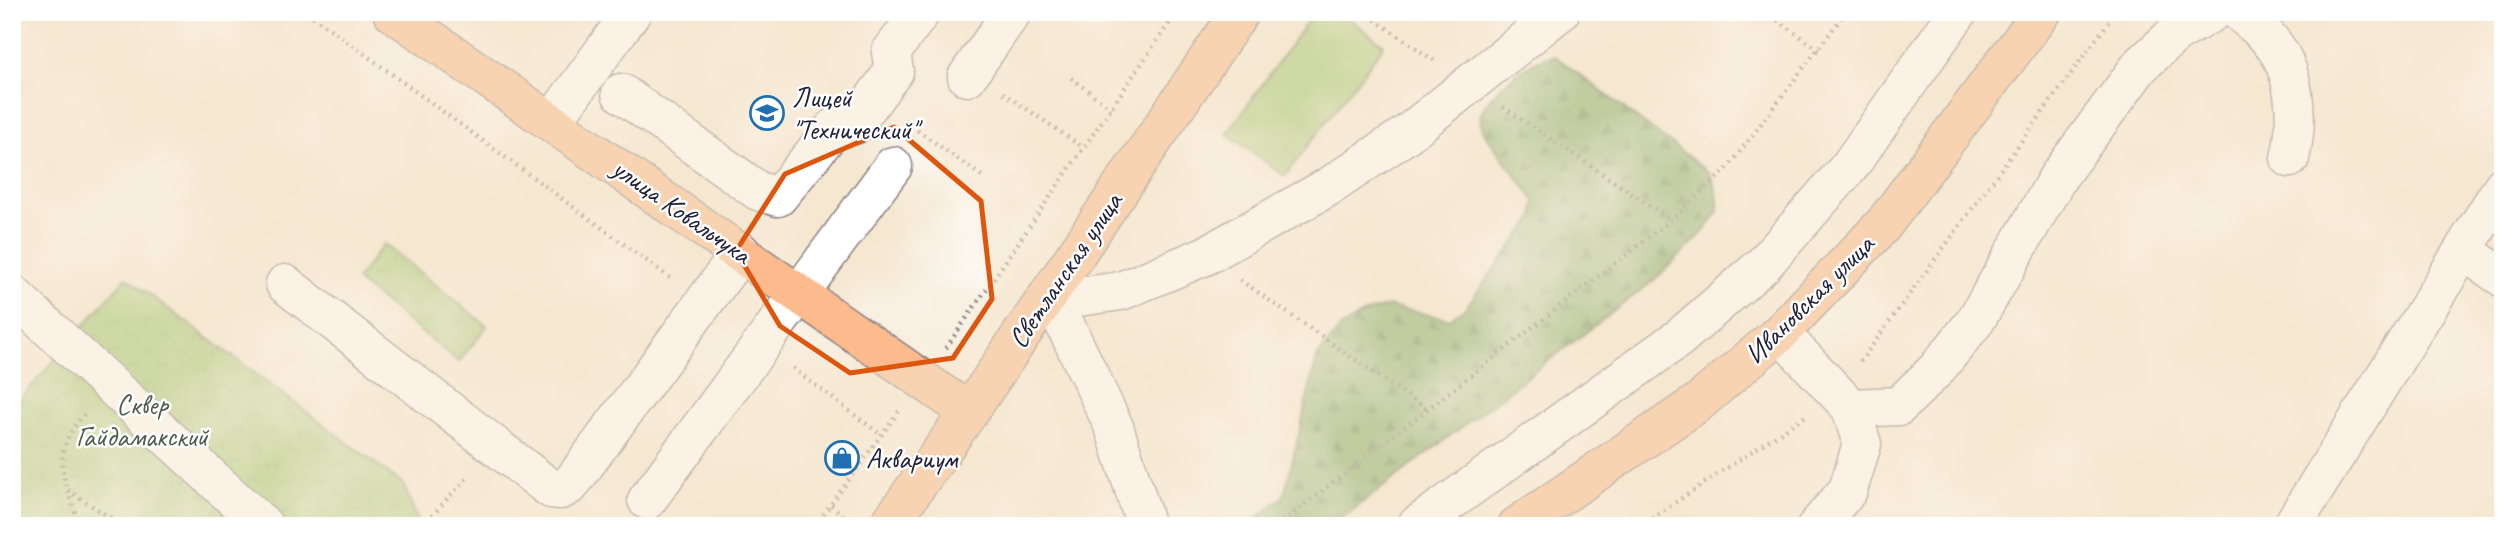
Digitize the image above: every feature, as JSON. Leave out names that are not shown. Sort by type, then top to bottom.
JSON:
[{"type":"main road","name":"улица Ковальчука","points":[[393,12],[969,412]]},
{"type":"main road","name":"Светланская улица","points":[[888,526],[969,412],[1240,12]]},
{"type":"main road","name":"Ивановская улица","points":[[1517,526],[1699,402],[1780,333],[1883,226],[2042,12]]},
{"type":"lane","points":[[552,122],[632,12]]},
{"type":"lane","points":[[621,93],[758,191],[778,197],[835,127],[854,125],[874,99],[894,71],[891,52],[920,12]]},
{"type":"lane","points":[[967,77],[1012,12]]},
{"type":"lane","points":[[1050,293],[1079,297],[1121,291],[1205,256],[1329,186],[1407,134],[1560,12]]},
{"type":"lane","points":[[1416,526],[1679,338],[1763,265],[1849,167],[1958,12]]},
{"type":"lane","points":[[1845,400],[1899,406],[1937,370],[1976,320],[2058,177],[2140,66],[2175,34],[2213,12]]},
{"type":"lane","points":[[2239,12],[2270,39],[2285,68],[2295,100],[2297,130],[2290,158]]},
{"type":"lane","points":[[647,500],[893,166]]},
{"type":"lane","points":[[2292,526],[2503,186]]},
{"type":"lane","points":[[2464,251],[2503,278]]},
{"type":"lane","points":[[285,284],[495,448],[551,489],[561,490],[570,485],[741,252]]},
{"type":"lane","points":[[1050,293],[1114,428],[1146,526]]},
{"type":"lane","points":[[12,294],[264,526]]},
{"type":"lane","points":[[1780,333],[1845,400],[1862,444],[1849,490],[1817,526]]},
{"type":"path","points":[[307,12],[704,303]]},
{"type":"path","points":[[815,526],[922,379],[1177,12]]},
{"type":"path","points":[[1363,12],[1416,48]]},
{"type":"path","points":[[1766,12],[1819,50]]},
{"type":"path","points":[[1277,526],[1671,220],[1727,170],[1846,12]]},
{"type":"path","points":[[1640,526],[1845,400],[2116,12]]},
{"type":"path","points":[[1071,78],[1112,109]]},
{"type":"path","points":[[1471,85],[1671,220]]},
{"type":"path","points":[[1002,92],[1084,148]]},
{"type":"path","points":[[874,99],[983,177]]},
{"type":"path","points":[[1205,256],[1428,410]]},
{"type":"path","points":[[762,345],[881,435]]},
{"type":"path","points":[[80,526],[60,459],[71,429],[95,401],[115,389]]},
{"type":"path","points":[[422,526],[495,448]]},
{"type":"path","points":[[67,489],[123,526]]},
{"type":"path","points":[[831,505],[856,526]]},
{"type":"highlighted area","points":[[894,127],[981,201],[992,299],[953,358],[850,373],[780,326],[736,251],[785,174]]},
{"type":"green space","points":[[1314,12],[1340,12],[1384,45],[1285,176],[1227,134]]},
{"type":"green space","points":[[1555,56],[1710,173],[1718,200],[1715,217],[1699,237],[1652,282],[1332,526],[1247,526],[1284,496],[1317,357],[1339,329],[1360,315],[1387,306],[1449,319],[1465,308],[1534,217],[1535,201],[1487,137],[1480,118],[1487,102],[1504,84],[1524,68]]},
{"type":"green space","points":[[384,244],[487,326],[459,362],[356,280]]},
{"type":"green space","name":"Сквер Гайдамакский","points":[[126,277],[403,484],[420,526],[12,526],[12,409]]},
{"type":"place","name":"Лицей \"Технический\"","points":[[767,113]]},
{"type":"place","name":"Аквариум","points":[[842,458]]}]
